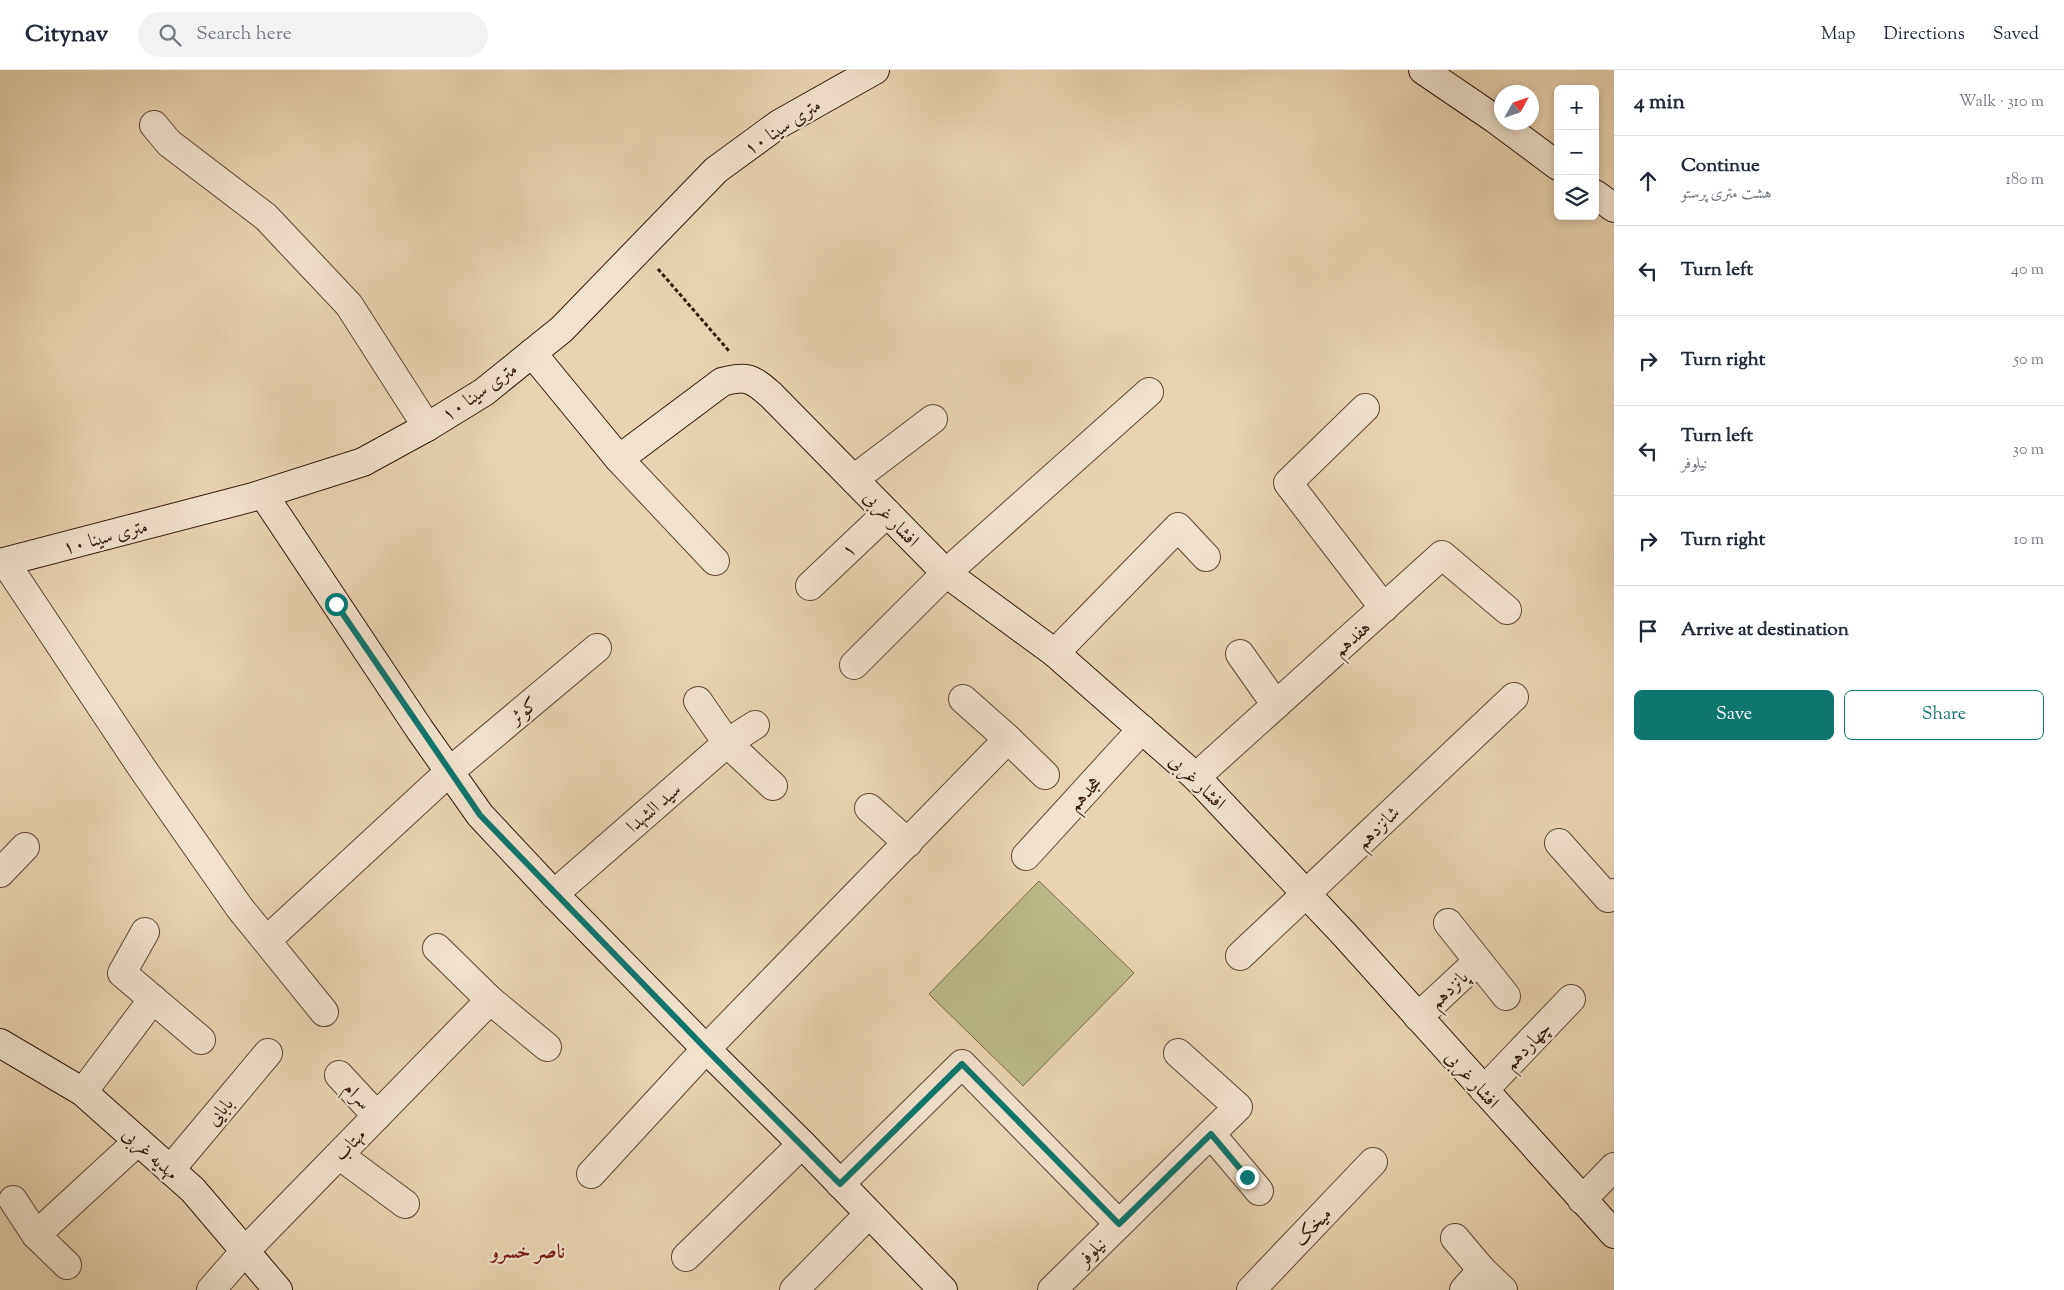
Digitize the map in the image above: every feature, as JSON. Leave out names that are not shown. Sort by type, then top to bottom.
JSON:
[{"type":"street","name":"۱۰ متری سینا","points":[[2,562],[263,494],[363,462],[427,427],[484,392],[562,329],[716,170],[779,124],[875,70]]},
{"type":"street","points":[[1424,70],[1554,163]]},
{"type":"street","points":[[154,125],[169,143],[266,217],[349,305],[427,427]]},
{"type":"street","points":[[1599,197],[1614,208]]},
{"type":"street","points":[[532,353],[619,459],[715,561]]},
{"type":"street","points":[[619,459],[722,382],[746,379]]},
{"type":"street","name":"افشار غربی","points":[[746,379],[771,395],[946,573],[1055,653],[1196,777],[1306,894],[1614,1234]]},
{"type":"street","points":[[854,665],[946,573],[1149,392]]},
{"type":"street","points":[[1366,408],[1288,483],[1384,608]]},
{"type":"street","points":[[854,479],[933,418]]},
{"type":"street","points":[[263,494],[480,815],[554,894],[802,1144],[868,1215],[942,1290]]},
{"type":"street","name":"۱","points":[[810,586],[886,513]]},
{"type":"street","points":[[1055,653],[1178,527],[1206,557]]},
{"type":"street","name":"هفدهم","points":[[1196,777],[1442,555],[1507,610]]},
{"type":"street","points":[[2,562],[239,907],[324,1012]]},
{"type":"street","name":"کوثر","points":[[267,940],[450,772],[597,648]]},
{"type":"street","points":[[1240,654],[1276,704]]},
{"type":"street","name":"شانزدهم","points":[[1240,956],[1514,696]]},
{"type":"street","points":[[962,699],[1008,739],[1044,775]]},
{"type":"street","points":[[698,700],[727,743],[772,786]]},
{"type":"street","name":"سید الشهدا","points":[[554,894],[727,743],[754,725]]},
{"type":"street","name":"هجدهم","points":[[1026,856],[1142,729]]},
{"type":"street","points":[[591,1174],[706,1049],[1008,739]]},
{"type":"street","points":[[869,808],[908,843]]},
{"type":"street","points":[[1558,843],[1608,898],[1614,893]]},
{"type":"street","points":[[0,873],[25,847]]},
{"type":"street","points":[[1448,923],[1477,962],[1506,996]]},
{"type":"street","points":[[145,932],[122,973],[201,1040]]},
{"type":"street","points":[[436,948],[490,1000],[548,1047]]},
{"type":"street","name":"پانزدهم","points":[[1418,1017],[1477,962]]},
{"type":"street","points":[[83,1092],[153,999]]},
{"type":"street","name":"چهاردهم","points":[[1484,1090],[1571,999]]},
{"type":"street","name":"مهتاب","points":[[211,1290],[338,1155],[490,1000]]},
{"type":"street","name":"مهدیه غربی","points":[[2,1048],[83,1092],[192,1190],[278,1290]]},
{"type":"street","name":"بابایی","points":[[170,1170],[268,1052]]},
{"type":"street","name":"نیلوفر","points":[[1052,1290],[1238,1108],[1178,1053]]},
{"type":"street","points":[[840,1184],[962,1064],[1119,1224]]},
{"type":"street","name":"سرام","points":[[339,1074],[377,1116]]},
{"type":"street","points":[[1211,1134],[1259,1191]]},
{"type":"street","points":[[36,1235],[138,1141]]},
{"type":"street","points":[[686,1258],[802,1144]]},
{"type":"street","points":[[338,1155],[404,1204]]},
{"type":"street","name":"میخک","points":[[1251,1290],[1373,1162]]},
{"type":"street","points":[[1582,1200],[1614,1167]]},
{"type":"street","points":[[13,1200],[36,1235],[67,1265]]},
{"type":"street","points":[[794,1290],[868,1215]]},
{"type":"street","points":[[1455,1238],[1482,1270],[1503,1290]]},
{"type":"street","points":[[1464,1290],[1482,1270]]},
{"type":"path","points":[[640,248],[746,379]]},
{"type":"green space","points":[[1039,881],[1134,973],[1023,1086],[929,994]]},
{"type":"district","name":"ناصر خسرو","points":[[528,1251]]},
{"type":"route","points":[[336,604],[420,730],[480,815],[554,894],[840,1184],[962,1064],[1119,1224],[1211,1134],[1247,1177]]}]
